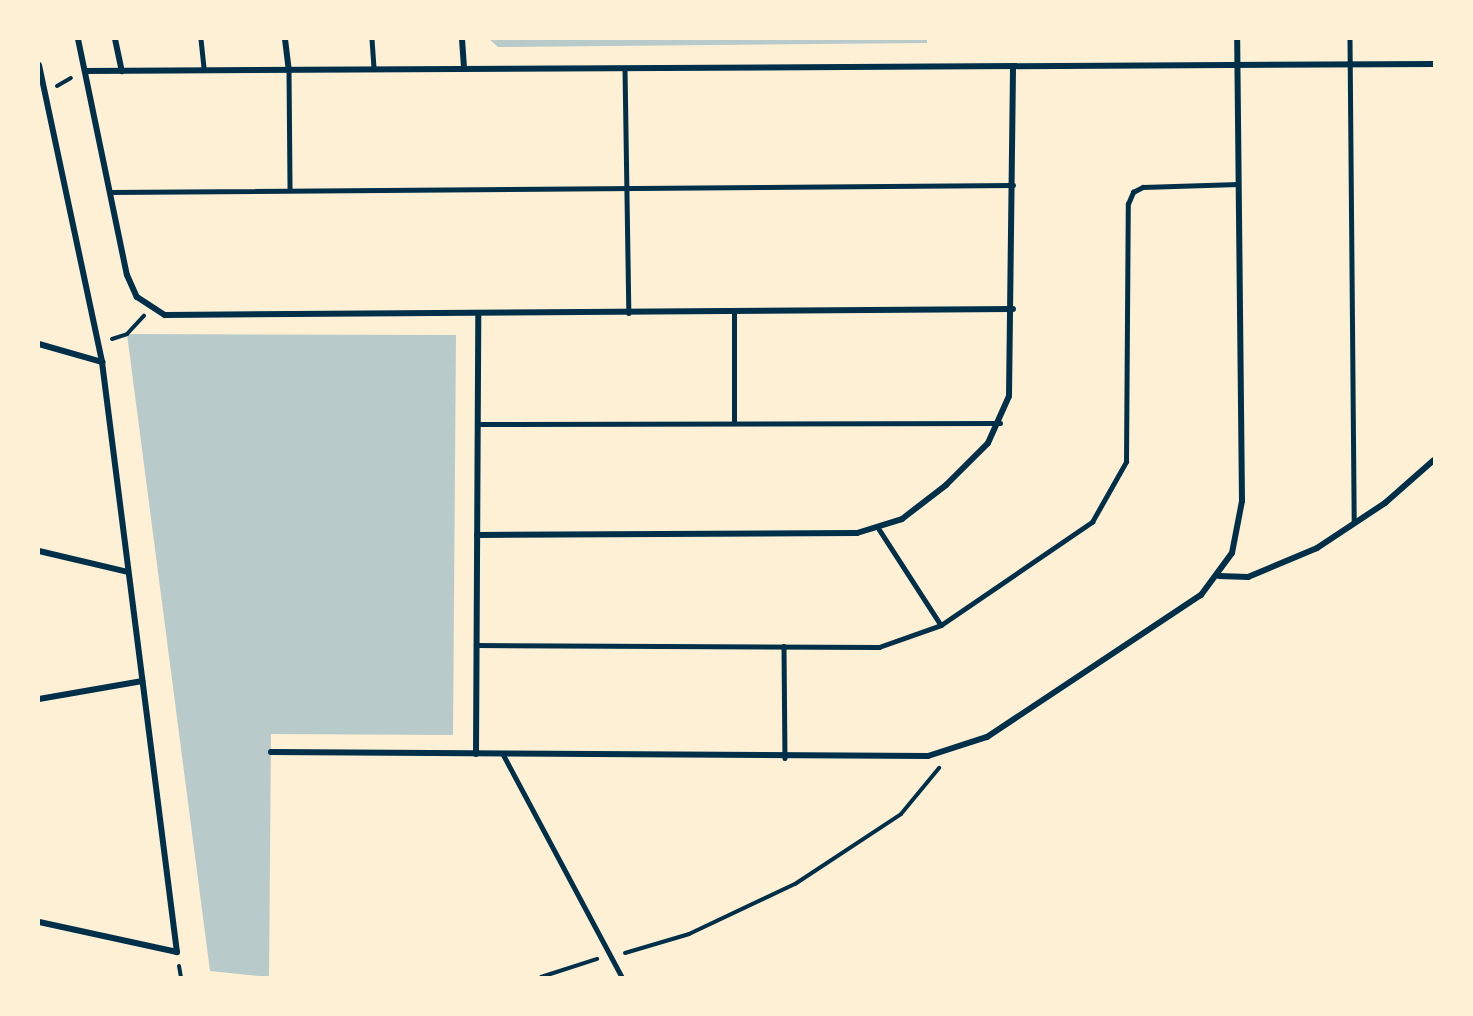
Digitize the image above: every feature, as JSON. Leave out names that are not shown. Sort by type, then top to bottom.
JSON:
[{"type":"street","points":[[78,39],[127,275],[137,297],[150,309],[179,316],[1013,309]]},
{"type":"street","points":[[116,39],[122,71]]},
{"type":"street","points":[[285,39],[289,70]]},
{"type":"street","points":[[462,39],[464,69]]},
{"type":"street","points":[[271,752],[897,759],[954,751],[987,736],[1201,595],[1218,576],[1232,553],[1242,501],[1237,39]]},
{"type":"street","points":[[85,71],[1434,64]]},
{"type":"street","points":[[39,65],[102,362],[177,952],[39,922]]},
{"type":"street","points":[[477,535],[832,534],[879,529],[902,519],[946,485],[1000,423],[1013,371],[1013,66]]},
{"type":"street","points":[[476,754],[478,314]]},
{"type":"street","points":[[39,344],[102,362]]},
{"type":"street","points":[[1218,576],[1266,572],[1317,548],[1354,521],[1385,503],[1434,460]]},
{"type":"street","points":[[39,551],[128,572]]},
{"type":"street","points":[[39,699],[142,681]]},
{"type":"lane","points":[[201,39],[204,70]]},
{"type":"lane","points":[[372,39],[374,69]]},
{"type":"lane","points":[[1350,39],[1354,521]]},
{"type":"lane","points":[[625,68],[629,313]]},
{"type":"lane","points":[[289,70],[290,190]]},
{"type":"lane","points":[[476,645],[879,647],[941,625],[1092,522],[1126,462],[1128,204],[1133,192],[1143,187],[1238,184]]},
{"type":"lane","points":[[110,192],[1013,185]]},
{"type":"lane","points":[[734,312],[734,423]]},
{"type":"lane","points":[[478,424],[1000,423]]},
{"type":"lane","points":[[879,529],[941,625]]},
{"type":"lane","points":[[784,646],[784,758]]},
{"type":"lane","points":[[503,754],[614,955],[622,977]]},
{"type":"path","points":[[45,93],[85,71]]},
{"type":"path","points":[[98,344],[127,334],[150,309]]},
{"type":"path","points":[[541,977],[689,934],[795,884],[901,814],[954,751]]},
{"type":"shaded area","points":[[489,39],[927,39],[927,43],[498,47]]},
{"type":"shaded area","points":[[127,334],[456,335],[453,735],[271,734],[269,977],[210,971]]}]
